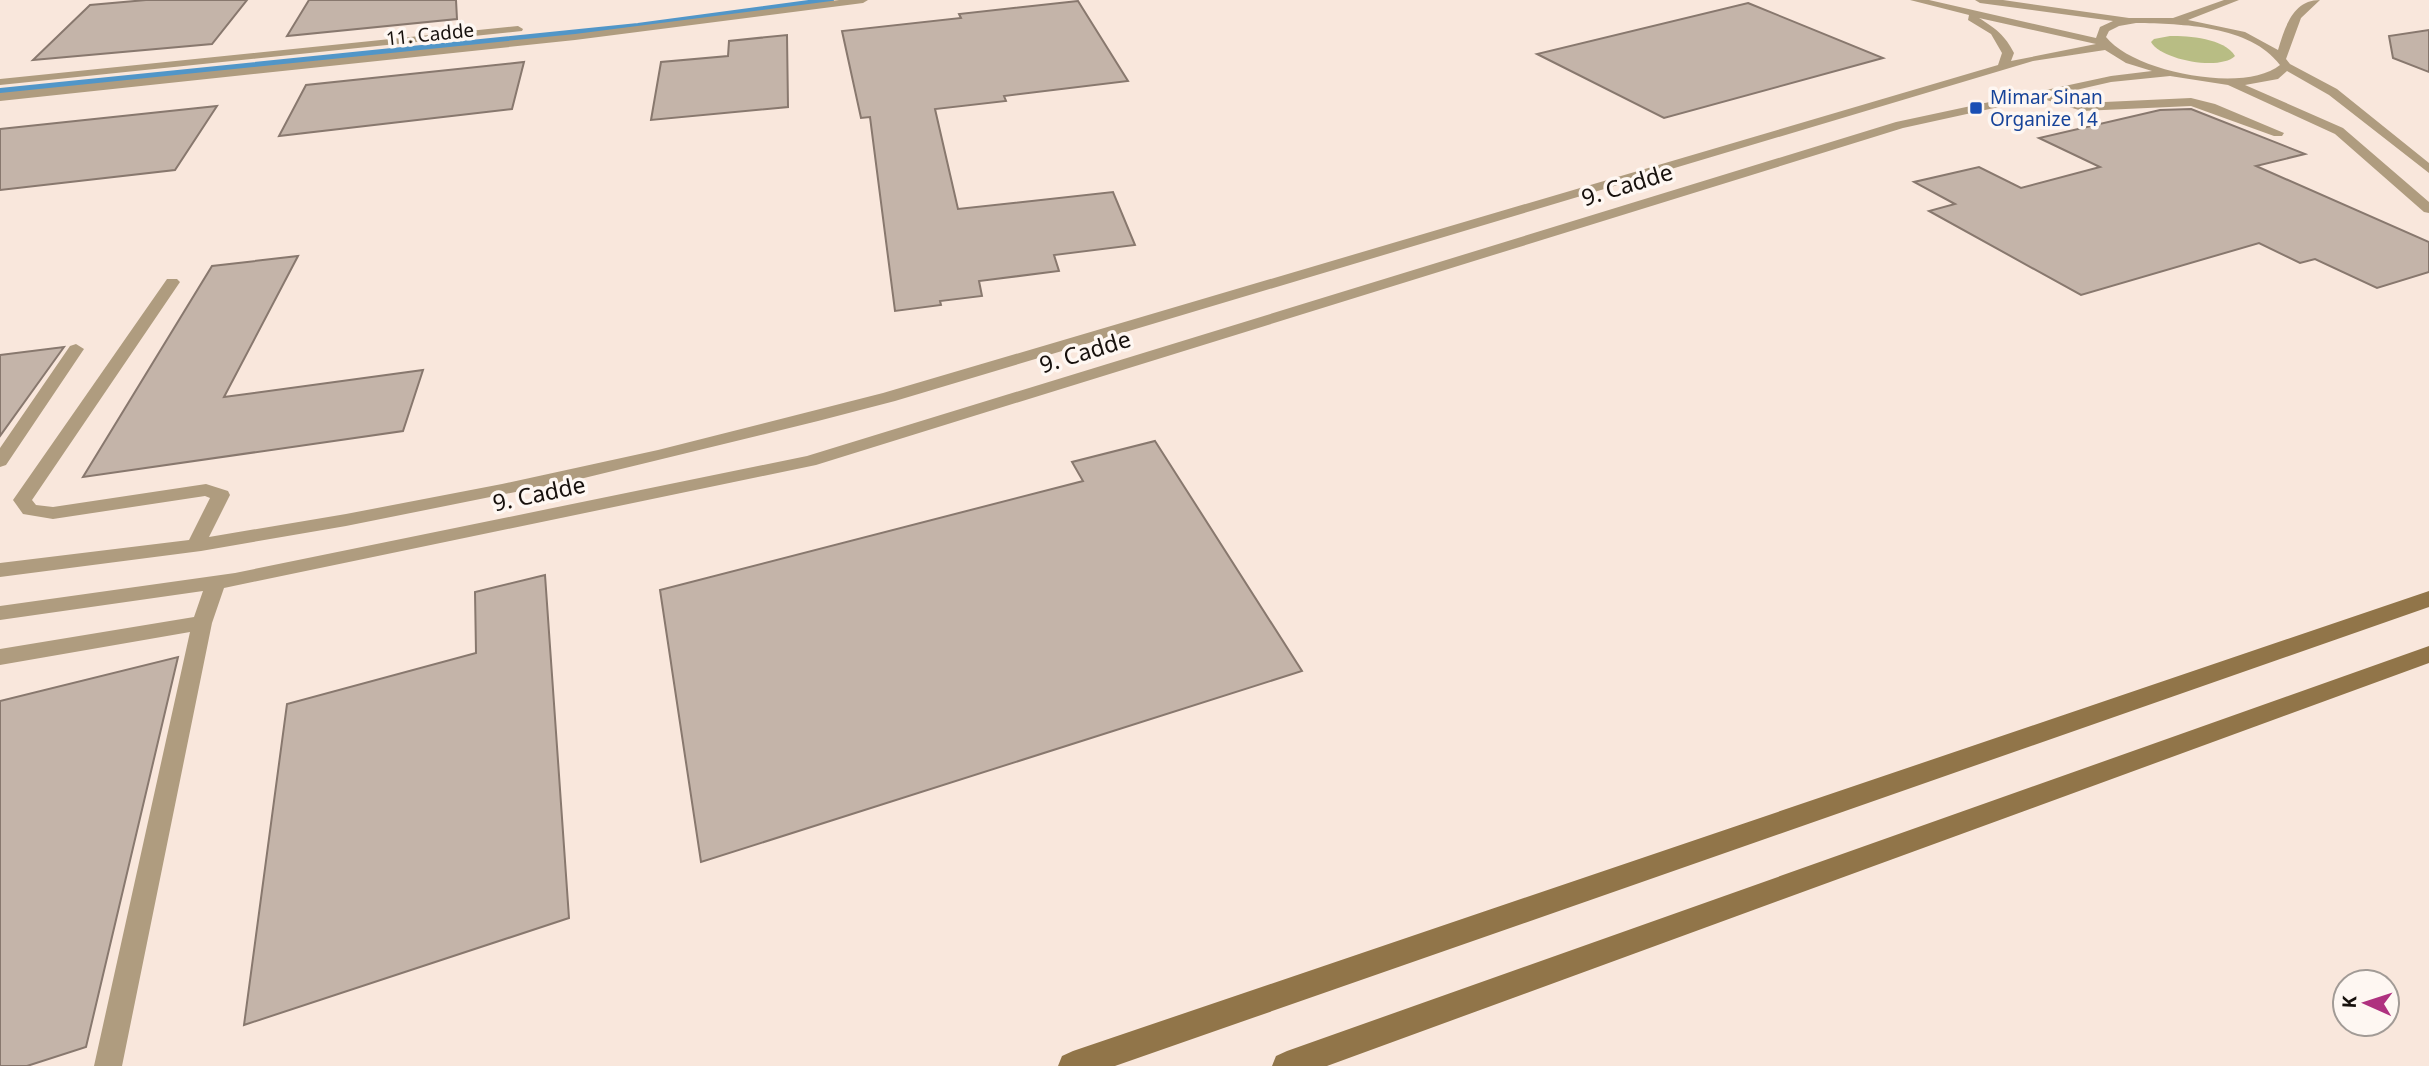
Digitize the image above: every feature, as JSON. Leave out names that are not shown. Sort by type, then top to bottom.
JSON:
[{"type":"street","points":[[1073,1066],[2429,599]]},
{"type":"street","points":[[1286,1066],[2429,654]]},
{"type":"lane","name":"11. Cadde","points":[[0,97],[575,37],[863,0]]},
{"type":"lane","points":[[1914,0],[2106,45],[2130,60],[2169,73],[2226,81],[2270,78],[2282,73],[2293,20],[2303,8],[2315,0]]},
{"type":"lane","points":[[1980,0],[2136,20],[2174,21],[2214,28],[2251,39],[2333,92],[2429,169]]},
{"type":"lane","points":[[2174,21],[2217,2],[2234,0]]},
{"type":"lane","points":[[1942,5],[1972,18],[1994,32],[2006,47],[2007,60],[2003,66]]},
{"type":"lane","points":[[2106,45],[2101,37],[2104,29],[2116,23],[2136,20]]},
{"type":"lane","name":"11. Cadde","points":[[0,82],[535,28]]},
{"type":"lane","name":"9. Cadde","points":[[0,570],[315,526],[535,484],[779,426],[902,393],[1847,115],[2003,66],[2106,45]]},
{"type":"lane","name":"9. Cadde","points":[[3,618],[216,583],[810,461],[1900,125],[2111,79],[2169,73]]},
{"type":"lane","points":[[2226,81],[2339,131],[2429,209]]},
{"type":"lane","points":[[2038,94],[2082,107],[2191,102],[2278,133]]},
{"type":"lane","points":[[172,282],[22,500],[30,510],[52,513],[206,490],[221,495],[196,544]]},
{"type":"lane","points":[[0,461],[76,349]]},
{"type":"lane","points":[[108,1066],[202,623],[216,583]]},
{"type":"lane","points":[[0,657],[202,623]]},
{"type":"green space","points":[[2170,36],[2215,42],[2223,45],[2235,56],[2217,63],[2191,61],[2166,54],[2151,42]]},
{"type":"building","points":[[146,0],[247,0],[212,44],[33,60],[90,5]]},
{"type":"building","points":[[309,0],[456,0],[457,19],[287,36]]},
{"type":"building","points":[[1078,1],[1128,81],[1004,96],[1006,101],[935,109],[958,209],[1113,192],[1135,245],[1054,255],[1059,271],[979,281],[982,296],[940,301],[941,305],[895,311],[870,117],[861,118],[842,31],[961,18],[959,14]]},
{"type":"building","points":[[1748,3],[1883,58],[1664,118],[1537,54]]},
{"type":"building","points":[[2429,30],[2429,72],[2393,58],[2389,36]]},
{"type":"building","points":[[787,35],[788,107],[651,120],[661,62],[728,56],[729,41]]},
{"type":"building","points":[[524,62],[512,109],[279,136],[306,85]]},
{"type":"building","points":[[217,106],[175,170],[0,190],[0,129]]},
{"type":"building","points":[[2191,109],[2305,154],[2256,166],[2429,242],[2429,272],[2377,288],[2315,259],[2300,263],[2259,243],[2081,295],[1929,211],[1955,204],[1914,182],[1979,167],[2021,188],[2100,167],[2039,138],[2160,110]]},
{"type":"building","points":[[298,256],[224,397],[423,370],[403,431],[83,477],[212,266]]},
{"type":"building","points":[[64,347],[0,436],[0,355]]},
{"type":"building","points":[[1155,441],[1302,671],[701,862],[660,590],[1083,481],[1072,462]]},
{"type":"building","points":[[545,575],[569,918],[244,1025],[287,704],[476,653],[475,592]]},
{"type":"building","points":[[178,657],[86,1047],[27,1066],[0,1066],[0,701]]},
{"type":"waterway","points":[[0,91],[638,26],[831,0]]},
{"type":"place","name":"Mimar Sinan Organize 14","points":[[1976,108]]}]
